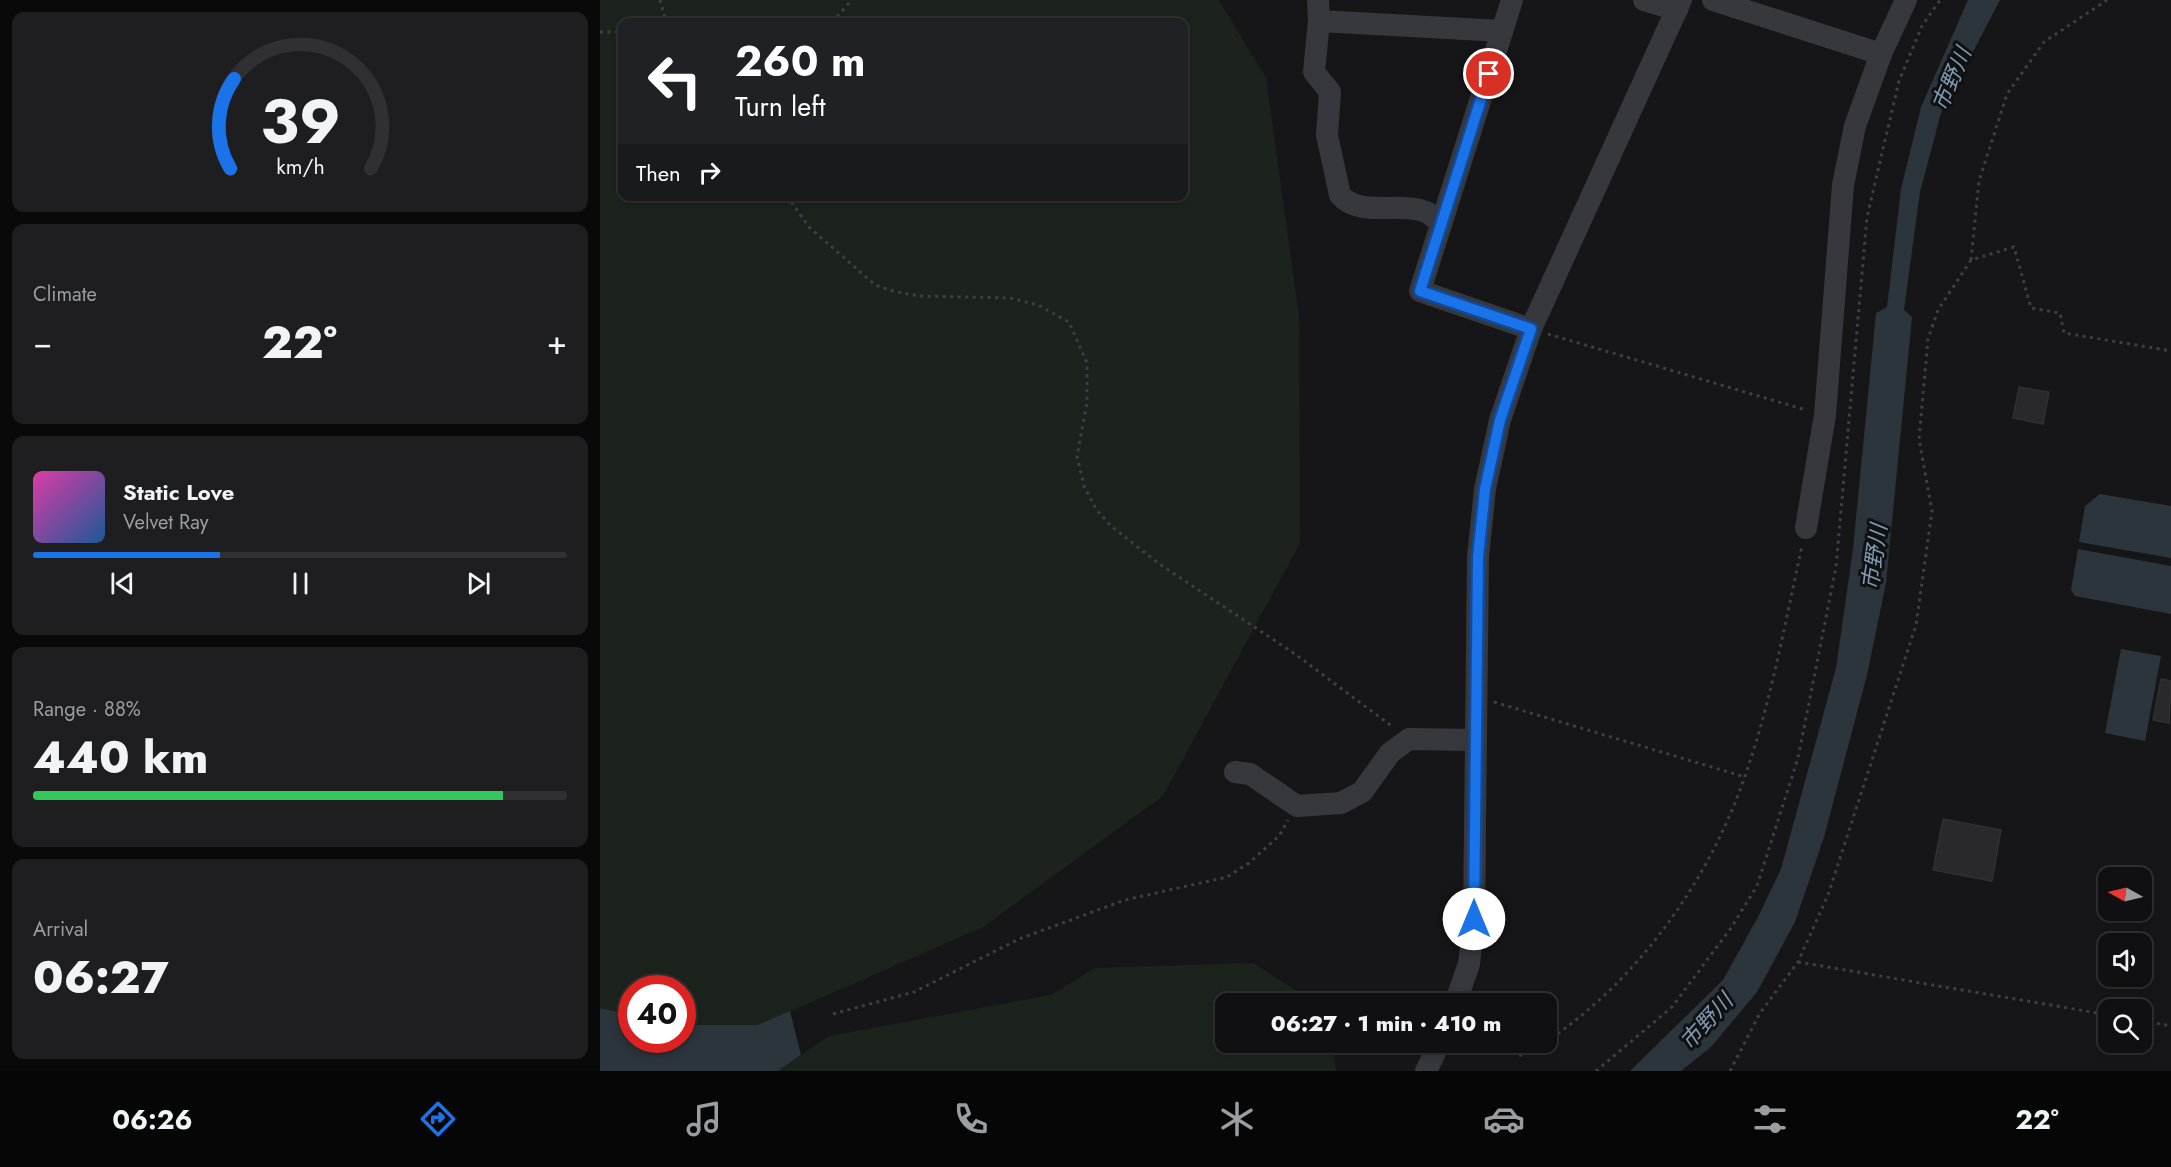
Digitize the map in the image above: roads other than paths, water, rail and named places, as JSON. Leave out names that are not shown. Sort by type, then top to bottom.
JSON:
[{"type":"street","points":[[1512,0],[1420,291],[1531,329]]},
{"type":"street","points":[[1459,993],[1469,964],[1474,919],[1478,557],[1485,489],[1500,420],[1531,329],[1679,5],[1644,0]]},
{"type":"street","points":[[1713,0],[1881,54]]},
{"type":"street","points":[[1806,528],[1825,415],[1843,185],[1856,126],[1881,54],[1906,0]]},
{"type":"street","points":[[1441,224],[1427,212],[1394,206],[1357,207],[1346,202],[1340,195],[1327,135],[1330,92],[1314,72],[1318,10],[1502,31]]},
{"type":"street","points":[[1235,772],[1250,774],[1297,806],[1341,803],[1362,792],[1390,753],[1409,739],[1475,740]]},
{"type":"street","points":[[1426,1071],[1435,1053]]},
{"type":"water","name":"市野川","points":[[1968,0],[2000,0],[1941,113],[1920,192],[1904,310],[1912,317],[1886,583],[1867,675],[1824,837],[1795,922],[1757,992],[1711,1047],[1681,1071],[1630,1071],[1723,980],[1758,917],[1781,869],[1836,668],[1853,549],[1876,313],[1887,307],[1901,189],[1921,107]]},
{"type":"water","points":[[2100,494],[2171,506],[2171,558],[2079,542],[2085,506]]},
{"type":"water","points":[[2078,549],[2171,566],[2171,614],[2075,596],[2071,590]]},
{"type":"water","points":[[2121,649],[2161,656],[2145,741],[2105,733]]},
{"type":"water","points":[[600,1008],[618,1012],[618,1053],[696,1053],[696,1025],[758,1025],[790,1011],[801,1055],[778,1071],[600,1071]]}]
